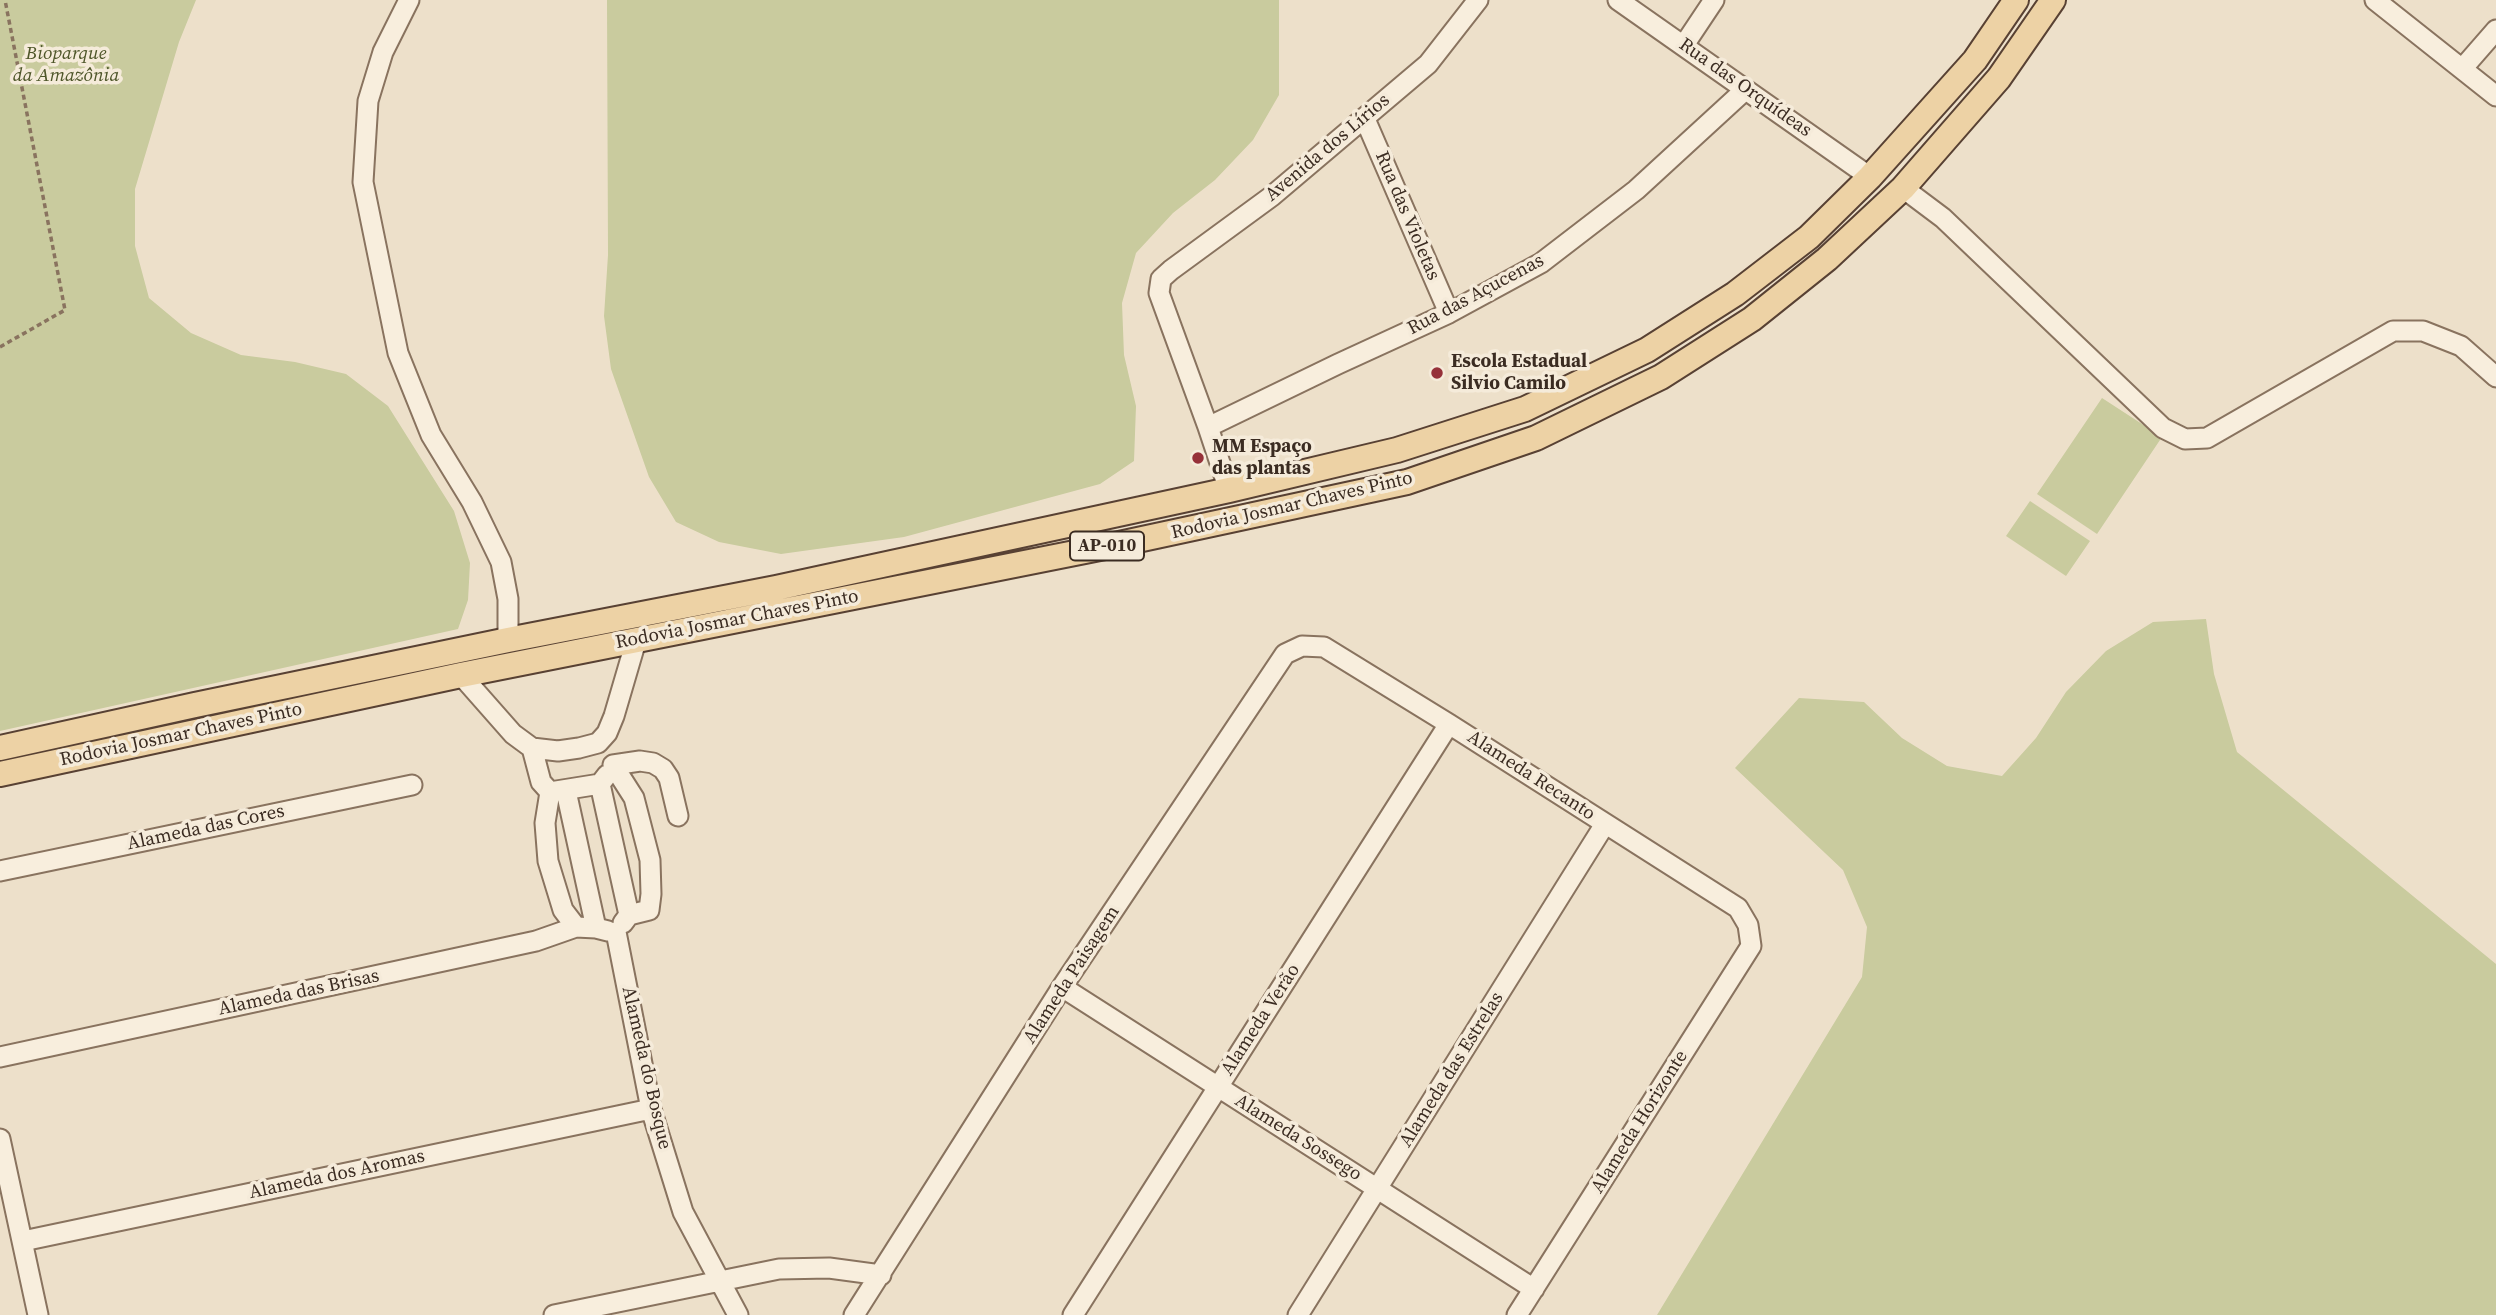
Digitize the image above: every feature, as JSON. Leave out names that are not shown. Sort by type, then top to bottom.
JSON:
[{"type":"main road","name":"Rodovia Josmar Chaves Pinto","points":[[0,748],[1229,490],[1397,450],[1525,409],[1647,350],[1735,294],[1809,237],[1870,177],[1975,60],[2016,0]]},
{"type":"main road","name":"Rodovia Josmar Chaves Pinto","points":[[0,774],[461,675],[1105,547],[1407,482],[1536,438],[1661,377],[1752,319],[1827,259],[1903,188],[1999,78],[2053,0]]},
{"type":"main road","points":[[1098,517],[1105,547]]},
{"type":"main road","points":[[195,705],[201,730]]},
{"type":"street","points":[[409,0],[383,52],[368,101],[363,181],[398,353],[431,435],[472,502],[500,562],[508,599],[508,640]]},
{"type":"street","name":"Avenida dos Lírios","points":[[1209,427],[1159,293],[1161,279],[1272,196],[1428,64],[1478,0]]},
{"type":"street","name":"Rua das Orquídeas","points":[[1618,0],[1870,177]]},
{"type":"street","points":[[1684,45],[1714,0]]},
{"type":"street","points":[[2375,0],[2496,96]]},
{"type":"street","points":[[2462,69],[2496,30]]},
{"type":"street","name":"Rua das Açucenas","points":[[1209,427],[1450,313],[1541,263],[1636,190],[1745,90]]},
{"type":"street","name":"Rua das Violetas","points":[[1365,118],[1450,313]]},
{"type":"street","points":[[1903,188],[1943,218],[2163,428],[2185,439],[2207,438],[2393,331],[2423,331],[2461,346],[2496,377]]},
{"type":"street","points":[[1209,427],[1229,490]]},
{"type":"street","points":[[461,675],[513,734],[532,748],[558,751],[579,748],[598,743],[607,733],[636,640]]},
{"type":"street","name":"Alameda Recanto","points":[[1303,646],[1324,647],[1450,724],[1738,908],[1748,925]]},
{"type":"street","name":"Alameda Paisagem","points":[[854,1315],[1062,987],[1285,654],[1303,646]]},
{"type":"street","name":"Alameda Verão","points":[[1073,1315],[1450,724]]},
{"type":"street","points":[[606,930],[629,915],[649,910],[651,894],[650,860],[634,798],[613,765],[607,733]]},
{"type":"street","name":"Alameda do Bosque","points":[[532,748],[541,782],[558,791],[606,930],[651,1109],[683,1212],[738,1315]]},
{"type":"street","points":[[576,927],[563,910],[548,861],[545,823],[558,791],[600,784],[613,765],[640,761],[653,763],[663,769],[669,778],[678,816]]},
{"type":"street","points":[[600,784],[629,915]]},
{"type":"street","name":"Alameda das Cores","points":[[0,871],[412,785]]},
{"type":"street","name":"Alameda das Estrelas","points":[[1298,1315],[1605,824]]},
{"type":"street","name":"Alameda Horizonte","points":[[1517,1315],[1751,946],[1748,925]]},
{"type":"street","name":"Alameda das Brisas","points":[[0,1057],[536,941],[576,927],[606,930]]},
{"type":"street","name":"Alameda Sossego","points":[[1062,987],[1534,1289]]},
{"type":"street","name":"Alameda dos Aromas","points":[[23,1241],[651,1109]]},
{"type":"street","points":[[0,1139],[38,1315]]},
{"type":"street","points":[[554,1315],[779,1269],[829,1268],[881,1275]]},
{"type":"path","points":[[0,346],[65,310],[5,0]]},
{"type":"green space","name":"Bioparque da Amazônia","points":[[0,0],[196,0],[179,42],[135,189],[135,246],[149,298],[191,333],[241,355],[295,362],[346,374],[388,406],[454,511],[470,563],[468,600],[458,629],[0,731]]},
{"type":"green space","points":[[607,0],[1279,0],[1279,95],[1253,140],[1215,180],[1173,213],[1136,253],[1122,303],[1124,355],[1136,406],[1134,461],[1100,484],[904,537],[781,554],[719,542],[676,522],[649,477],[611,369],[604,316],[608,255]]},
{"type":"green space","points":[[2102,398],[2162,437],[2097,534],[2037,494]]},
{"type":"green space","points":[[2030,501],[2090,541],[2066,576],[2006,536]]},
{"type":"green space","points":[[2206,619],[2214,674],[2237,752],[2496,964],[2496,1315],[1657,1315],[1862,977],[1867,927],[1843,870],[1735,768],[1799,698],[1864,702],[1902,738],[1947,766],[2002,776],[2036,738],[2066,692],[2106,651],[2153,622]]},
{"type":"place","name":"Escola Estadual Silvio Camilo","points":[[1437,373]]},
{"type":"place","name":"MM Espaço das plantas","points":[[1198,458]]}]
